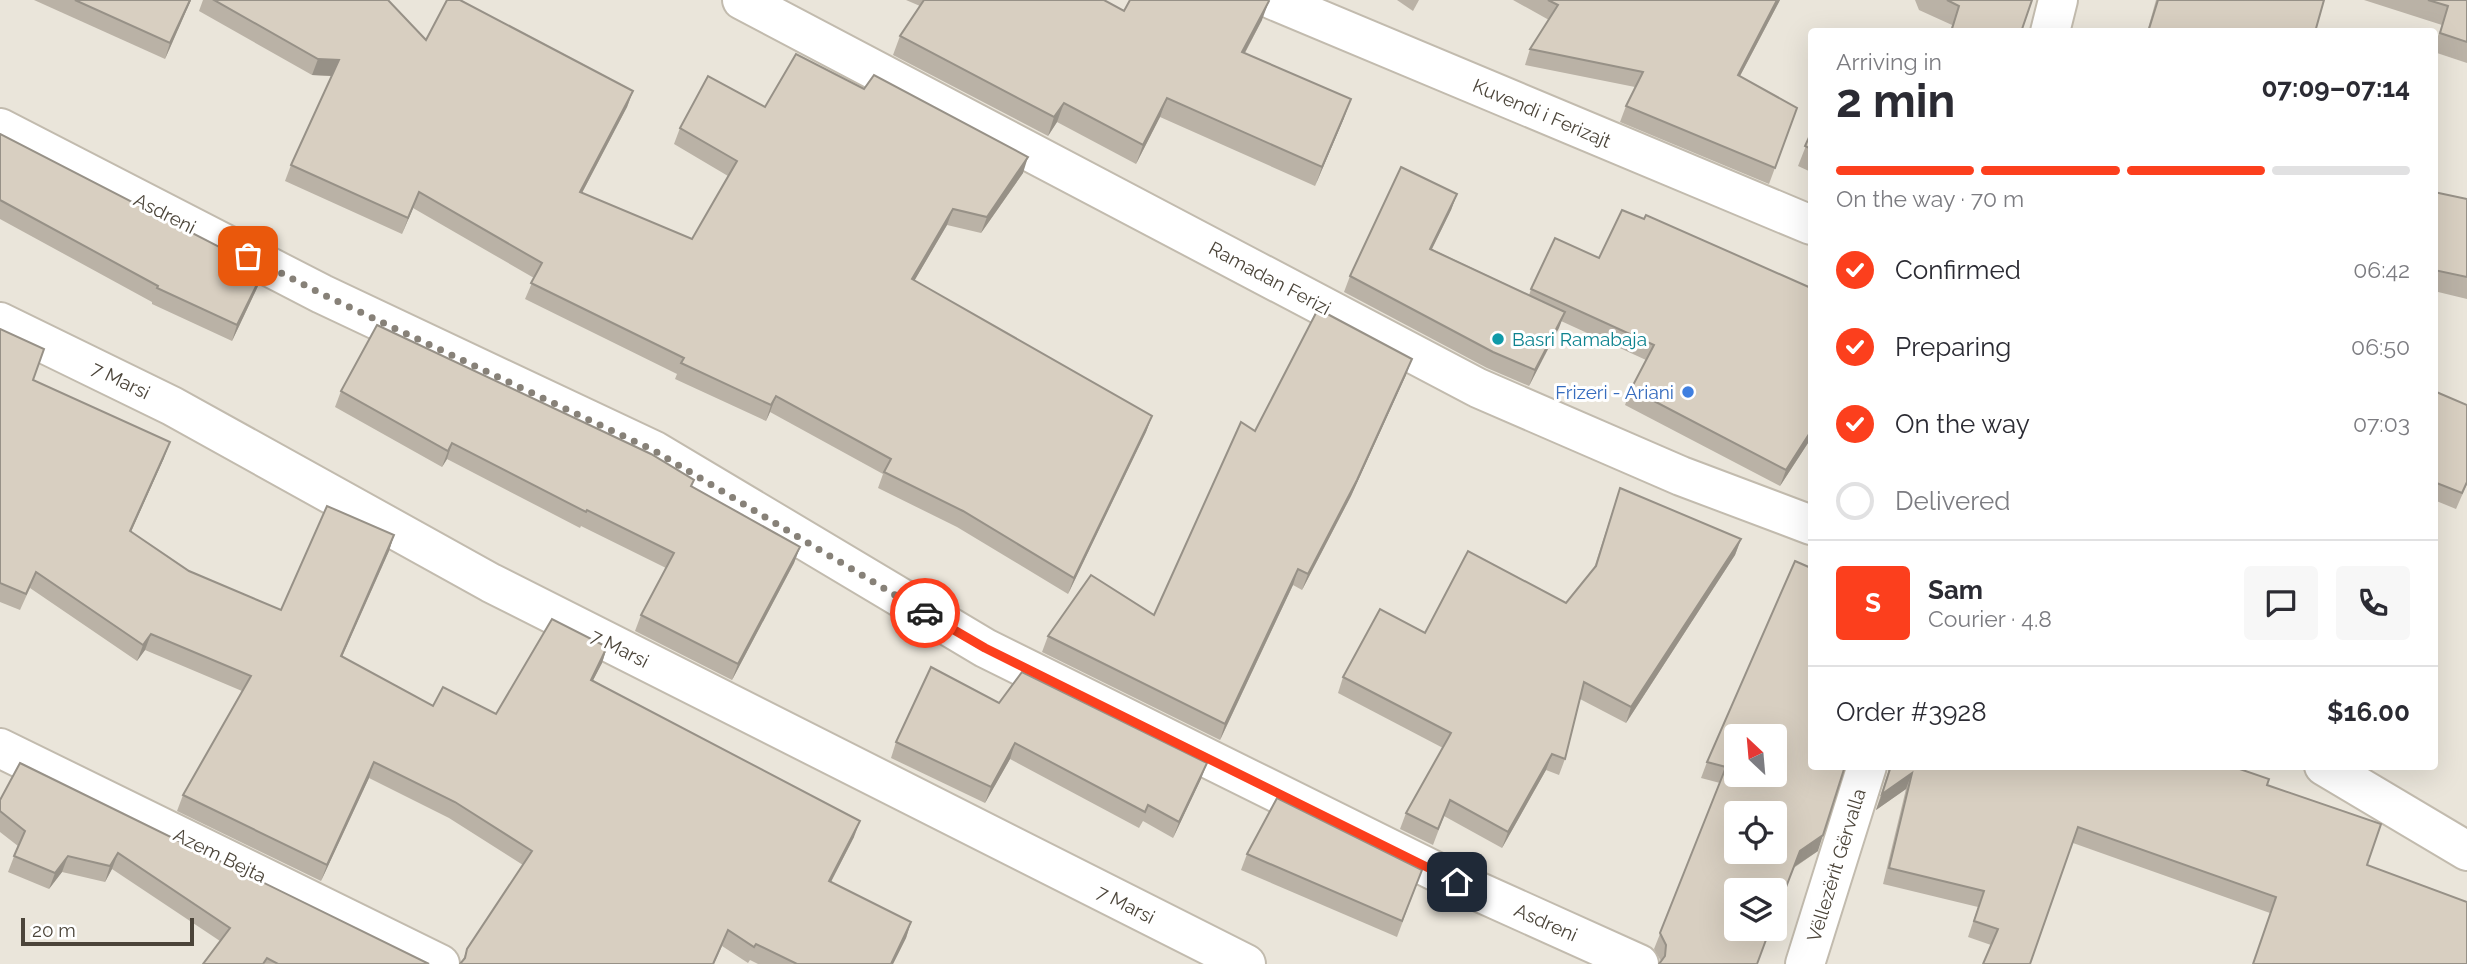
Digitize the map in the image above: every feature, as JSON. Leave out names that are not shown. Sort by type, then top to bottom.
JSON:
[{"type":"street","name":"Ramadan Ferizi","points":[[742,0],[1478,388],[1681,476],[1808,524]]},
{"type":"street","name":"Kuvendi i Ferizajt","points":[[1273,0],[1808,224]]},
{"type":"street","points":[[2051,28],[2059,0]]},
{"type":"street","name":"Asdreni","points":[[0,128],[322,294],[655,451],[985,648],[1457,882],[1639,964]]},
{"type":"street","name":"7 Marsi","points":[[0,322],[172,405],[491,583],[1246,964]]},
{"type":"street","name":"Azem Bejta","points":[[0,748],[440,964]]},
{"type":"street","name":"Vëllezërit Gërvalla","points":[[1805,964],[1866,770]]},
{"type":"street","points":[[2331,770],[2467,851]]},
{"type":"shaded area","points":[[0,0],[2467,0],[2467,964],[0,964]]},
{"type":"building","points":[[75,0],[190,0],[170,43]]},
{"type":"building","points":[[214,0],[388,0],[426,40],[447,0],[460,0],[633,91],[580,192],[692,239],[737,161],[680,128],[708,76],[765,107],[796,54],[864,89],[874,75],[1028,157],[987,217],[953,209],[912,279],[1152,416],[1074,578],[963,511],[884,472],[891,459],[776,396],[771,405],[681,363],[684,358],[531,283],[542,263],[419,192],[408,218],[291,165],[339,60],[318,59]]},
{"type":"building","points":[[924,0],[1104,0],[1124,11],[1130,0],[1268,0],[1242,52],[1351,99],[1322,167],[1167,98],[1143,145],[1064,103],[1054,117],[900,36]]},
{"type":"building","points":[[1548,0],[1777,0],[1738,75],[1797,108],[1775,168],[1626,106],[1643,72],[1530,49],[1558,5]]},
{"type":"building","points":[[1947,0],[2032,0],[2022,28],[1952,28],[1959,6]]},
{"type":"building","points":[[2158,0],[2324,0],[2316,28],[2149,28]]},
{"type":"building","points":[[2428,0],[2467,0],[2467,42],[2440,33],[2448,6]]},
{"type":"building","points":[[0,134],[264,270],[237,325],[157,288],[158,286],[0,200]]},
{"type":"building","points":[[1401,167],[1457,194],[1430,249],[1565,312],[1535,370],[1493,352],[1350,276]]},
{"type":"building","points":[[2438,193],[2467,199],[2467,277],[2438,271]]},
{"type":"building","points":[[1622,210],[1644,219],[1646,215],[1808,287],[1808,436],[1786,470],[1631,389],[1654,345],[1531,289],[1555,238],[1599,258]]},
{"type":"building","points":[[1318,309],[1412,359],[1357,480],[1308,574],[1298,569],[1225,724],[1048,636],[1091,575],[1154,615],[1241,422],[1255,431]]},
{"type":"building","points":[[377,325],[651,454],[694,480],[691,486],[800,547],[738,664],[641,615],[674,553],[587,510],[586,512],[452,443],[448,451],[341,391]]},
{"type":"building","points":[[0,329],[44,349],[33,380],[170,442],[130,531],[189,571],[281,610],[327,506],[394,535],[341,656],[433,706],[443,687],[496,714],[552,619],[607,647],[591,680],[860,821],[829,881],[911,922],[891,964],[797,964],[756,944],[754,947],[728,930],[713,964],[460,964],[467,949],[532,851],[455,802],[374,762],[327,865],[183,795],[251,676],[151,634],[143,645],[36,572],[26,594],[0,583]]},
{"type":"building","points":[[2438,393],[2467,405],[2467,482],[2462,493],[2438,484]]},
{"type":"building","points":[[1620,488],[1741,539],[1631,707],[1584,682],[1565,759],[1552,754],[1508,832],[1450,800],[1438,829],[1406,813],[1451,733],[1343,677],[1380,609],[1425,633],[1468,551],[1566,603],[1596,566]]},
{"type":"building","points":[[1795,561],[1808,567],[1808,770],[1844,770],[1823,835],[1800,851],[1787,884],[1787,878],[1724,878],[1724,941],[1766,941],[1757,964],[1659,964],[1665,956],[1666,945],[1660,933],[1724,772],[1724,788],[1787,788],[1787,724],[1724,724],[1724,766],[1707,762]]},
{"type":"building","points":[[931,667],[999,703],[1022,672],[1207,763],[1179,822],[1148,805],[1145,812],[1015,743],[991,787],[896,742]]},
{"type":"building","points":[[20,763],[429,964],[278,964],[267,958],[263,964],[203,964],[230,928],[118,853],[110,866],[68,856],[55,873],[14,856],[25,831],[0,811],[0,800]]},
{"type":"building","points":[[1890,770],[2243,770],[2269,779],[2267,785],[2381,824],[2367,865],[2467,902],[2467,964],[2253,964],[2276,897],[2078,827],[2030,964],[1983,964],[1998,929],[1974,921],[1984,891],[1889,868],[1912,773],[1882,794]]},
{"type":"building","points":[[1277,798],[1422,870],[1402,921],[1247,854]]},
{"type":"way so far","points":[[248,256],[322,294],[655,451],[925,613]]},
{"type":"place","name":"Basri Ramabaja","points":[[1498,339]]},
{"type":"place","name":"Frizeri - Ariani","points":[[1688,392]]},
{"type":"route","points":[[925,613],[985,648],[1457,882]]}]
